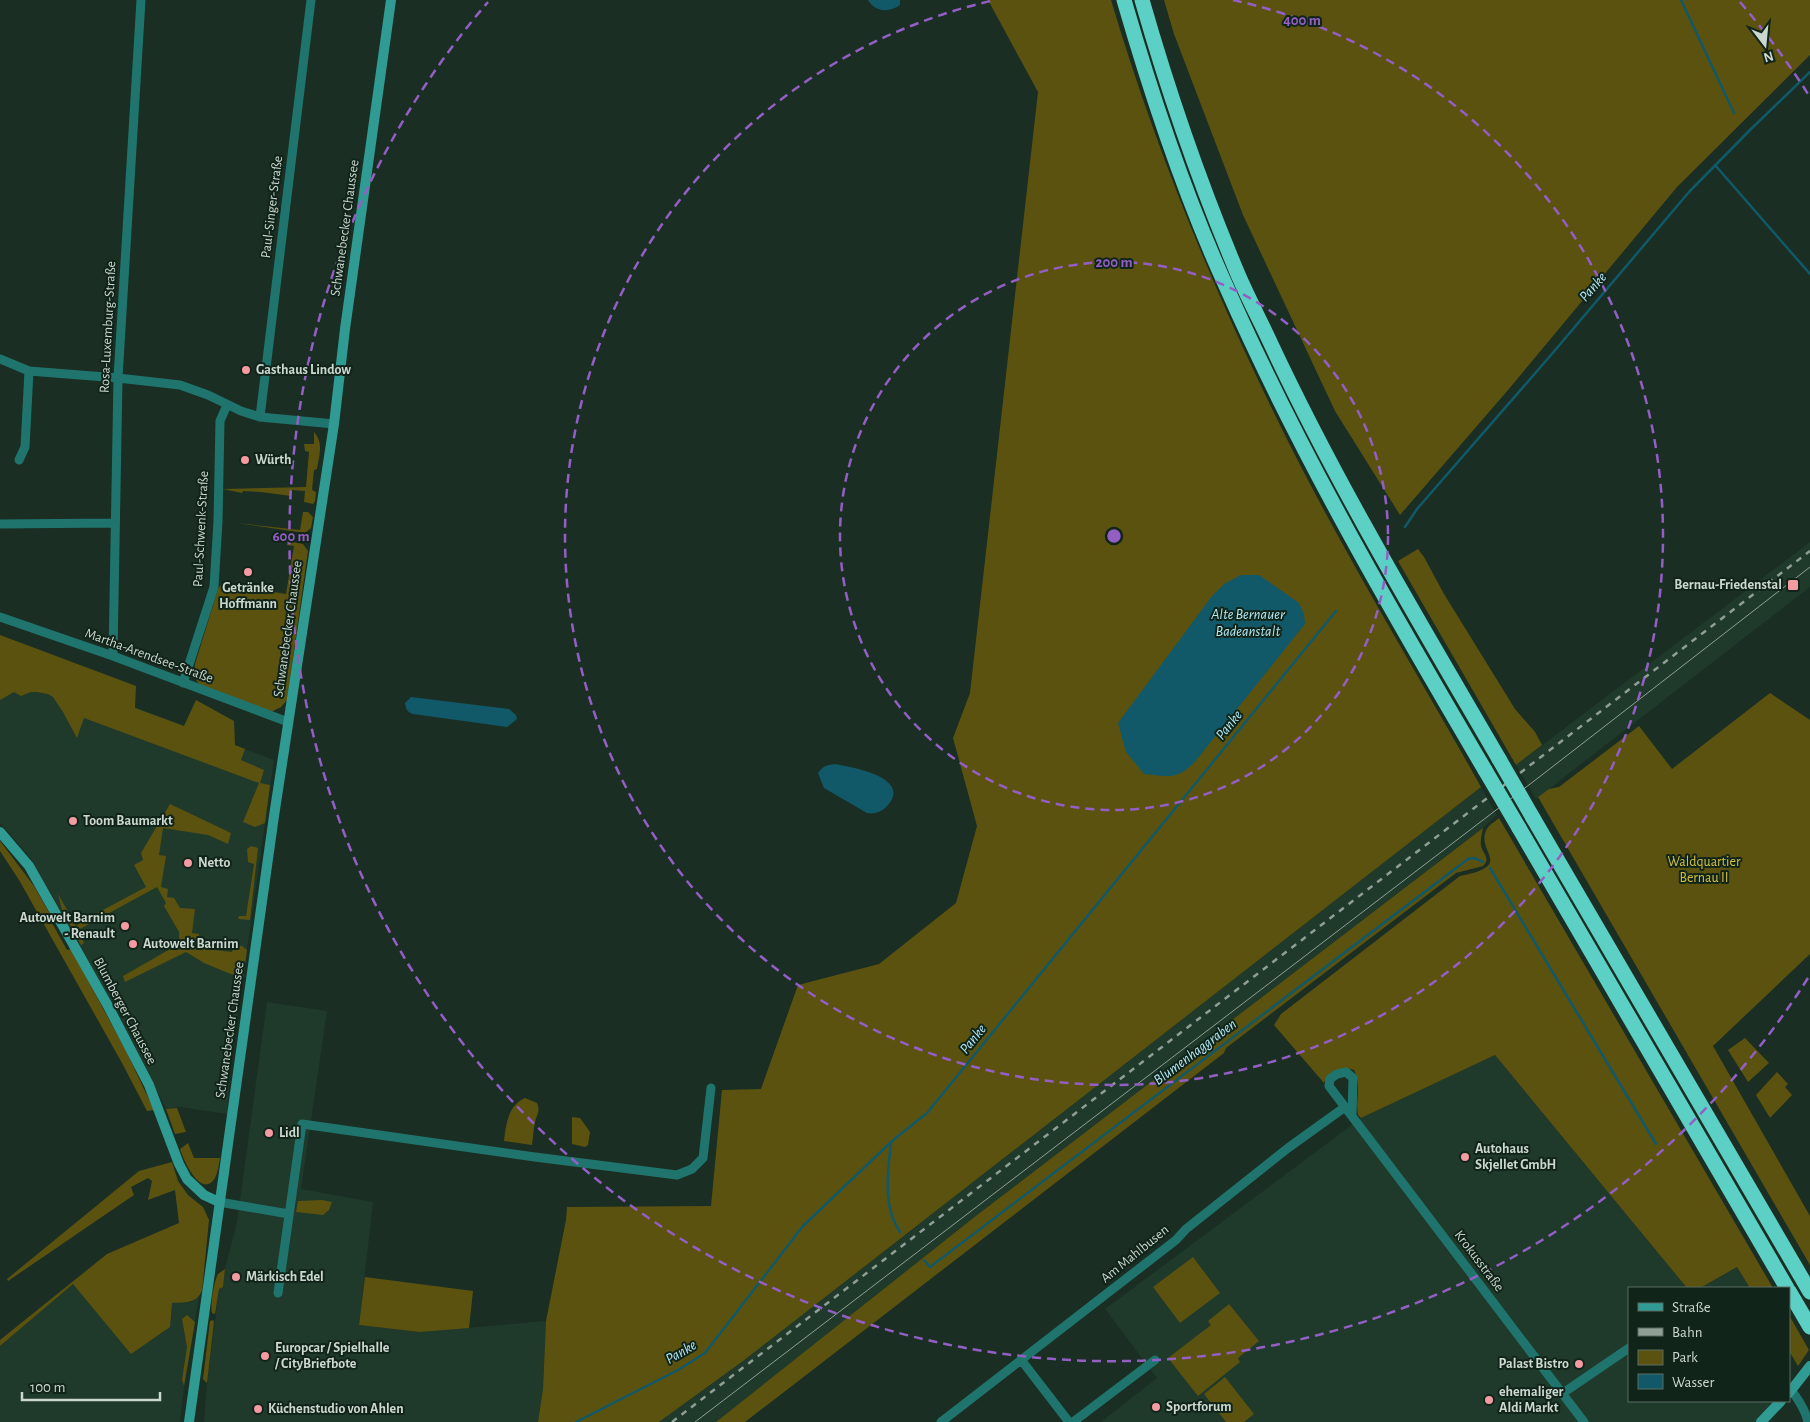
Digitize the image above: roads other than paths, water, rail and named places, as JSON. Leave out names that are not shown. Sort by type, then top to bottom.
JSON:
[{"type":"highway","points":[[1124,0],[1142,63],[1181,177],[1225,286],[1306,454],[1363,560],[1787,1287]]},
{"type":"highway","points":[[1142,0],[1158,55],[1194,157],[1241,280],[1288,381],[1342,486],[1533,818],[1810,1292]]},
{"type":"highway","points":[[1790,1292],[1810,1327]]},
{"type":"main road","name":"Schwanebecker Chaussee","points":[[189,1422],[288,722],[334,424],[345,329],[391,0]]},
{"type":"main road","name":"Blumberger Chaussee","points":[[0,832],[29,866],[108,1006],[149,1085],[179,1164],[187,1179],[204,1196],[220,1202]]},
{"type":"main road","points":[[1790,1392],[1810,1366]]},
{"type":"main road","points":[[1761,1422],[1780,1402]]},
{"type":"street","name":"Rosa-Luxemburg-Straße","points":[[113,656],[118,378],[141,0]]},
{"type":"street","name":"Paul-Singer-Straße","points":[[260,417],[311,0]]},
{"type":"street","points":[[0,359],[29,371],[180,385],[260,417],[334,424]]},
{"type":"street","points":[[18,460],[25,447],[29,371]]},
{"type":"street","name":"Paul-Schwenk-Straße","points":[[183,683],[214,587],[220,421],[227,404]]},
{"type":"street","points":[[0,524],[115,523]]},
{"type":"street","name":"Martha-Arendsee-Straße","points":[[0,617],[113,656],[288,722]]},
{"type":"street","name":"Krokusstraße","points":[[1352,1116],[1353,1078],[1346,1072],[1337,1074],[1330,1079],[1329,1086],[1584,1422]]},
{"type":"street","points":[[278,1293],[302,1124],[535,1157],[677,1174],[692,1169],[703,1158],[711,1088]]},
{"type":"street","name":"Am Mahlbusen","points":[[941,1422],[1171,1244],[1186,1229],[1241,1185],[1345,1107]]},
{"type":"street","points":[[220,1202],[289,1214]]},
{"type":"street","points":[[1563,1393],[1628,1349]]},
{"type":"street","points":[[1022,1360],[1071,1422],[1155,1360]]},
{"type":"street","points":[[1790,1392],[1802,1405],[1808,1422]]},
{"type":"water","points":[[868,0],[900,0],[900,5],[896,8],[882,10],[874,7]]},
{"type":"water","name":"Alte Bernauer Badeanstalt","points":[[1241,575],[1259,575],[1299,603],[1304,614],[1305,624],[1194,763],[1182,773],[1176,775],[1144,774],[1126,752],[1118,723],[1212,596],[1224,584]]},
{"type":"water","points":[[411,697],[509,709],[516,715],[517,719],[507,727],[413,714],[407,710],[405,703]]},
{"type":"water","points":[[835,764],[865,771],[886,781],[892,787],[893,795],[888,805],[878,812],[867,813],[824,788],[818,773],[825,766]]},
{"type":"waterway","points":[[1681,0],[1734,113]]},
{"type":"waterway","name":"Panke","points":[[1405,527],[1417,509],[1689,192],[1810,72]]},
{"type":"waterway","points":[[1715,165],[1810,274]]},
{"type":"waterway","name":"Panke","points":[[576,1422],[678,1370],[705,1353],[803,1226],[892,1141],[927,1113],[1336,611]]},
{"type":"waterway","name":"Blumenhaggraben","points":[[924,1260],[930,1267],[1468,859],[1474,858],[1483,862]]},
{"type":"waterway","points":[[1490,868],[1656,1144]]},
{"type":"waterway","points":[[891,1142],[888,1200],[894,1222],[900,1232]]},
{"type":"tram line","points":[[695,1422],[1538,778],[1810,567]]},
{"type":"railway","points":[[672,1422],[1810,551]]},
{"type":"place","name":"Gasthaus Lindow","points":[[246,370]]},
{"type":"place","name":"Würth","points":[[245,460]]},
{"type":"place","name":"Getränke Hoffmann","points":[[248,572]]},
{"type":"place","name":"Bernau-Friedenstal","points":[[1793,585]]},
{"type":"place","name":"Toom Baumarkt","points":[[73,821]]},
{"type":"place","name":"Netto","points":[[188,863]]},
{"type":"place","name":"Autowelt Barnim - Renault","points":[[125,926]]},
{"type":"place","name":"Autowelt Barnim","points":[[133,944]]},
{"type":"place","name":"Lidl","points":[[269,1133]]},
{"type":"place","name":"Autohaus Skjellet GmbH","points":[[1465,1157]]},
{"type":"place","name":"Märkisch Edel","points":[[236,1277]]},
{"type":"place","name":"Europcar / Spielhalle / CityBriefbote","points":[[265,1356]]},
{"type":"place","name":"Palast Bistro","points":[[1579,1364]]},
{"type":"place","name":"ehemaliger Aldi Markt","points":[[1489,1400]]},
{"type":"place","name":"Sportforum","points":[[1156,1407]]},
{"type":"place","name":"Küchenstudio von Ahlen","points":[[258,1409]]},
{"type":"park label","name":"Waldquartier Bernau II","points":[[1704,870]]}]
